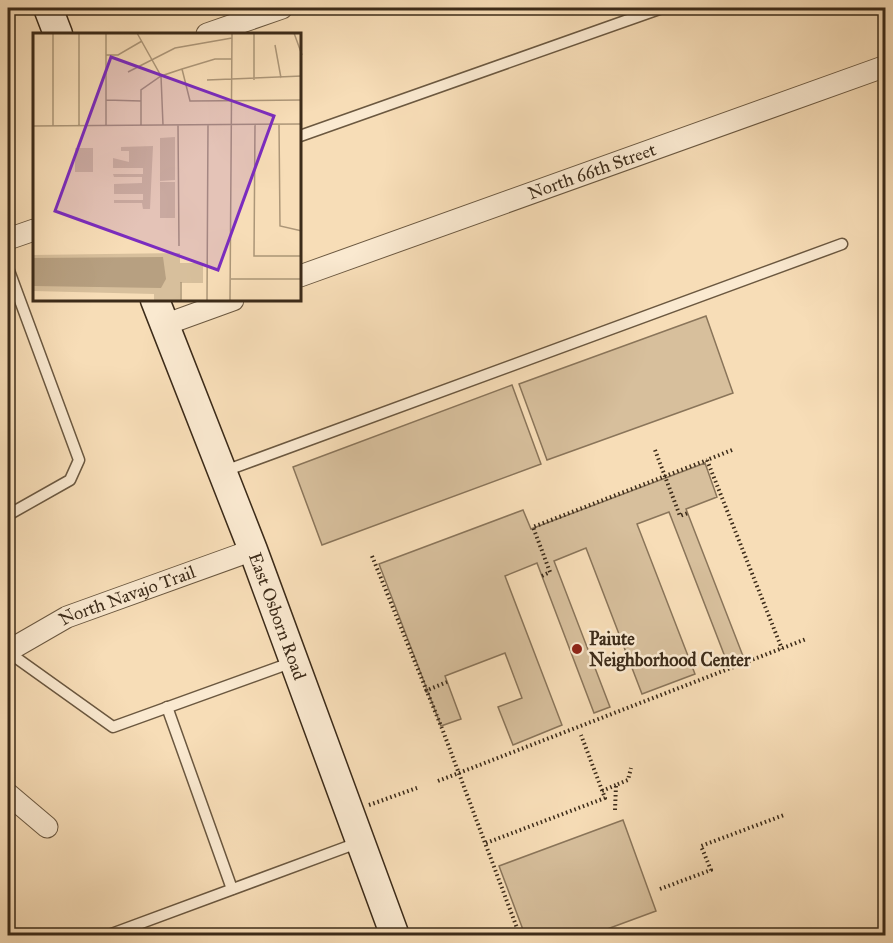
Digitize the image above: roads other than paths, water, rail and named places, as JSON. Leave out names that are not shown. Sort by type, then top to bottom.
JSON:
[{"type":"main road","points":[[48,8],[58,33]]},
{"type":"main road","name":"East Osborn Road","points":[[160,312],[253,550],[395,936]]},
{"type":"street","points":[[210,33],[282,8]]},
{"type":"street","name":"North 66th Street","points":[[302,275],[885,66]]},
{"type":"street","points":[[8,240],[33,230]]},
{"type":"street","points":[[160,312],[220,302]]},
{"type":"street","name":"North Navajo Trail","points":[[8,651],[67,617],[253,550]]},
{"type":"street","points":[[8,794],[47,827]]},
{"type":"lane","points":[[302,135],[662,8]]},
{"type":"lane","points":[[222,472],[842,244]]},
{"type":"lane","points":[[8,268],[79,460],[70,480],[8,515]]},
{"type":"lane","points":[[8,651],[113,727],[294,662]]},
{"type":"lane","points":[[167,707],[232,889]]},
{"type":"lane","points":[[106,936],[361,842]]},
{"type":"place","name":"Paiute Neighborhood Center","points":[[577,649]]}]
